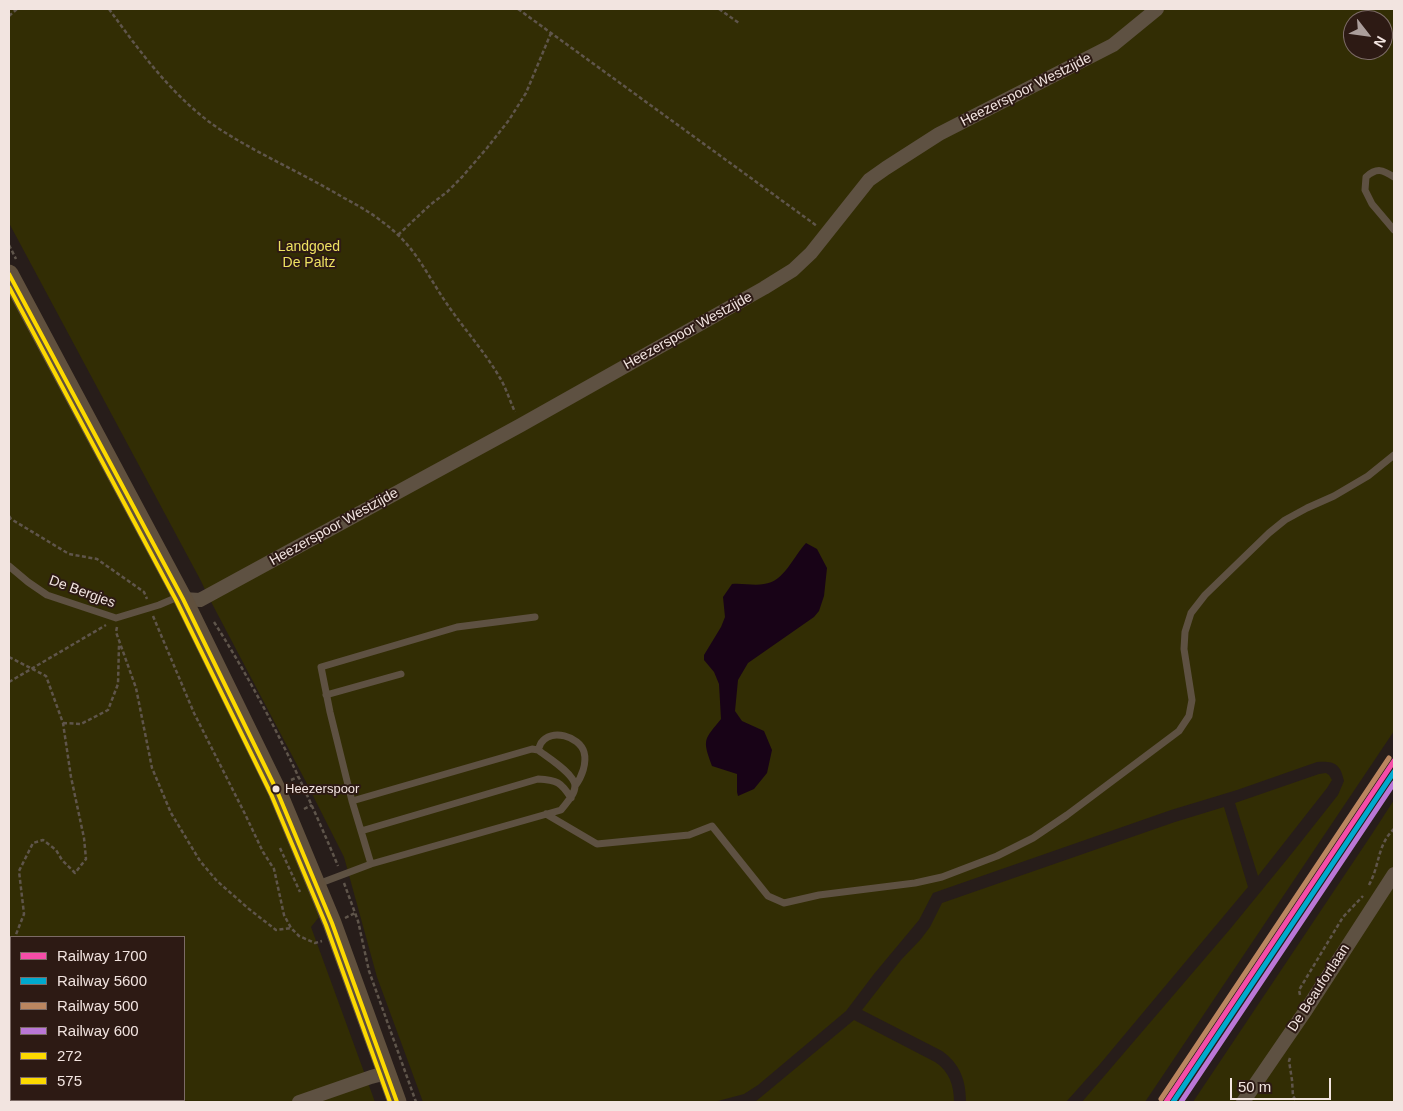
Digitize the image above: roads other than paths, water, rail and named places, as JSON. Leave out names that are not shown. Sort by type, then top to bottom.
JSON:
[{"type":"main road","points":[[9,274],[191,600],[277,791],[332,923],[397,1102]]},
{"type":"street","name":"Heezerspoor Westzijde","points":[[191,600],[521,425],[764,288],[793,270],[811,253],[869,180],[939,134],[1113,45],[1157,9]]},
{"type":"street","name":"De Beaufortlaan","points":[[1244,1102],[1394,874]]},
{"type":"street","points":[[299,1102],[386,1072]]},
{"type":"lane","points":[[1394,177],[1384,171],[1372,171],[1366,177],[1365,190],[1372,204],[1394,230]]},
{"type":"lane","points":[[546,814],[597,844],[689,835],[712,826],[768,896],[784,903],[819,895],[915,883],[942,877],[997,856],[1033,838],[1067,815],[1179,731],[1189,716],[1192,700],[1184,649],[1185,632],[1191,613],[1220,581],[1285,520],[1334,496],[1368,476],[1394,455]]},
{"type":"lane","name":"De Bergjes","points":[[9,566],[47,595],[116,618],[173,599],[191,600]]},
{"type":"lane","points":[[371,864],[352,801],[321,667],[457,627],[534,617]]},
{"type":"lane","points":[[326,695],[401,674]]},
{"type":"lane","points":[[316,885],[371,864],[562,810],[571,798],[583,772],[584,750],[579,743],[569,737],[557,734],[551,735],[541,742],[538,750]]},
{"type":"lane","points":[[352,801],[532,749],[538,750],[568,773],[573,778],[575,786]]},
{"type":"lane","points":[[361,831],[538,778],[549,779],[563,785],[571,798]]},
{"type":"rail line","name":"500","points":[[1161,1099],[1389,758]]},
{"type":"rail line","name":"1700","points":[[1166,1102],[1394,761]]},
{"type":"rail line","name":"5600","points":[[1173,1102],[1394,772]]},
{"type":"rail line","name":"600","points":[[1181,1102],[1394,783]]},
{"type":"place","name":"Heezerspoor","points":[[276,789]]},
{"type":"park label","name":"Landgoed De Paltz","points":[[309,256]]}]
